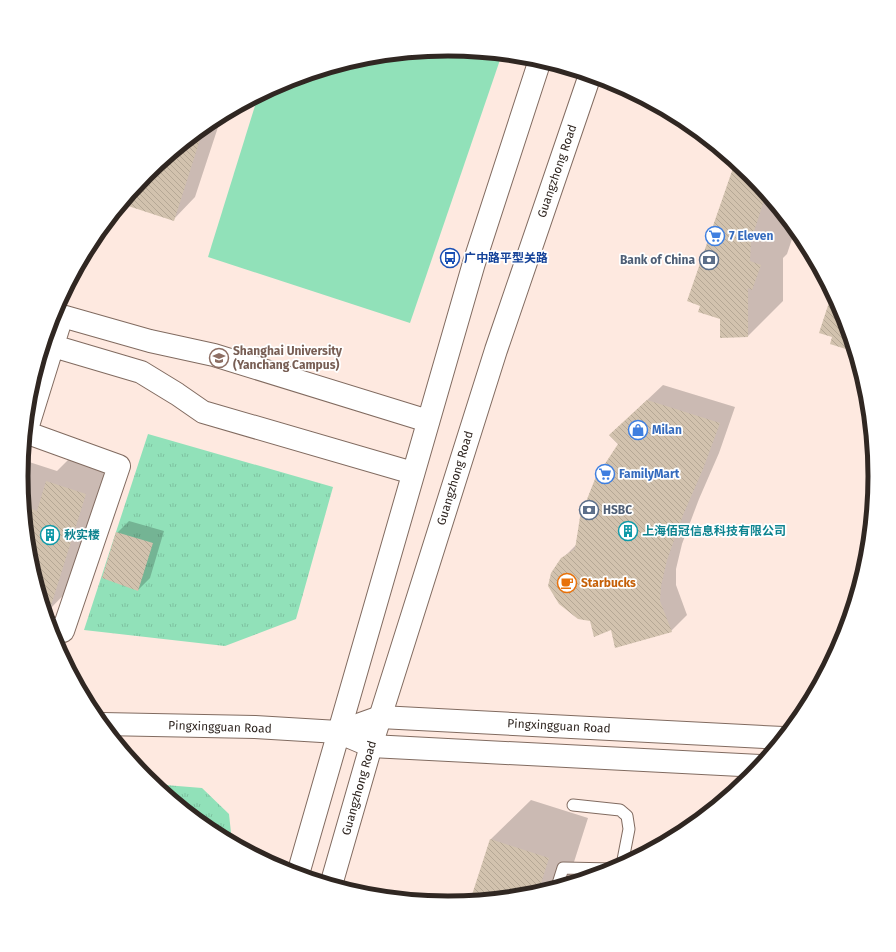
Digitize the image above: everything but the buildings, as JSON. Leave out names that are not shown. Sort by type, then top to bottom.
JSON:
[{"type":"street","points":[[299,869],[474,263],[538,66]]},
{"type":"street","name":"Guangzhong Road","points":[[332,880],[371,746],[496,350],[588,80]]},
{"type":"street","points":[[34,406],[62,316],[150,342],[214,355],[428,421]]},
{"type":"street","points":[[53,346],[140,372],[178,394],[203,412],[413,473]]},
{"type":"street","points":[[31,434],[119,466],[63,631],[57,630]]},
{"type":"street","name":"Pingxingguan Road","points":[[338,732],[380,717],[776,738]]},
{"type":"street","name":"Pingxingguan Road","points":[[110,724],[255,727],[338,732],[371,746],[752,766]]},
{"type":"lane","points":[[573,805],[620,810],[627,816],[629,829],[623,858]]},
{"type":"lane","points":[[559,881],[563,868],[597,869]]},
{"type":"green space","points":[[448,56],[500,60],[410,323],[208,257],[256,102],[313,78],[366,64],[421,57]]},
{"type":"green space","points":[[148,434],[333,487],[296,619],[225,646],[84,630]]},
{"type":"green space","points":[[163,785],[202,788],[229,814],[231,836],[192,809]]},
{"type":"place","name":"7 Eleven","points":[[715,236]]},
{"type":"place","name":"广中路平型关路","points":[[450,258]]},
{"type":"place","name":"Bank of China","points":[[709,260]]},
{"type":"place","name":"Shanghai University (Yanchang Campus)","points":[[219,358]]},
{"type":"place","name":"Milan","points":[[638,430]]},
{"type":"place","name":"FamilyMart","points":[[605,474]]},
{"type":"place","name":"HSBC","points":[[589,510]]},
{"type":"place","name":"上海佰冠信息科技有限公司","points":[[628,531]]},
{"type":"place","name":"秋实楼","points":[[50,535]]},
{"type":"place","name":"Starbucks","points":[[567,583]]}]
